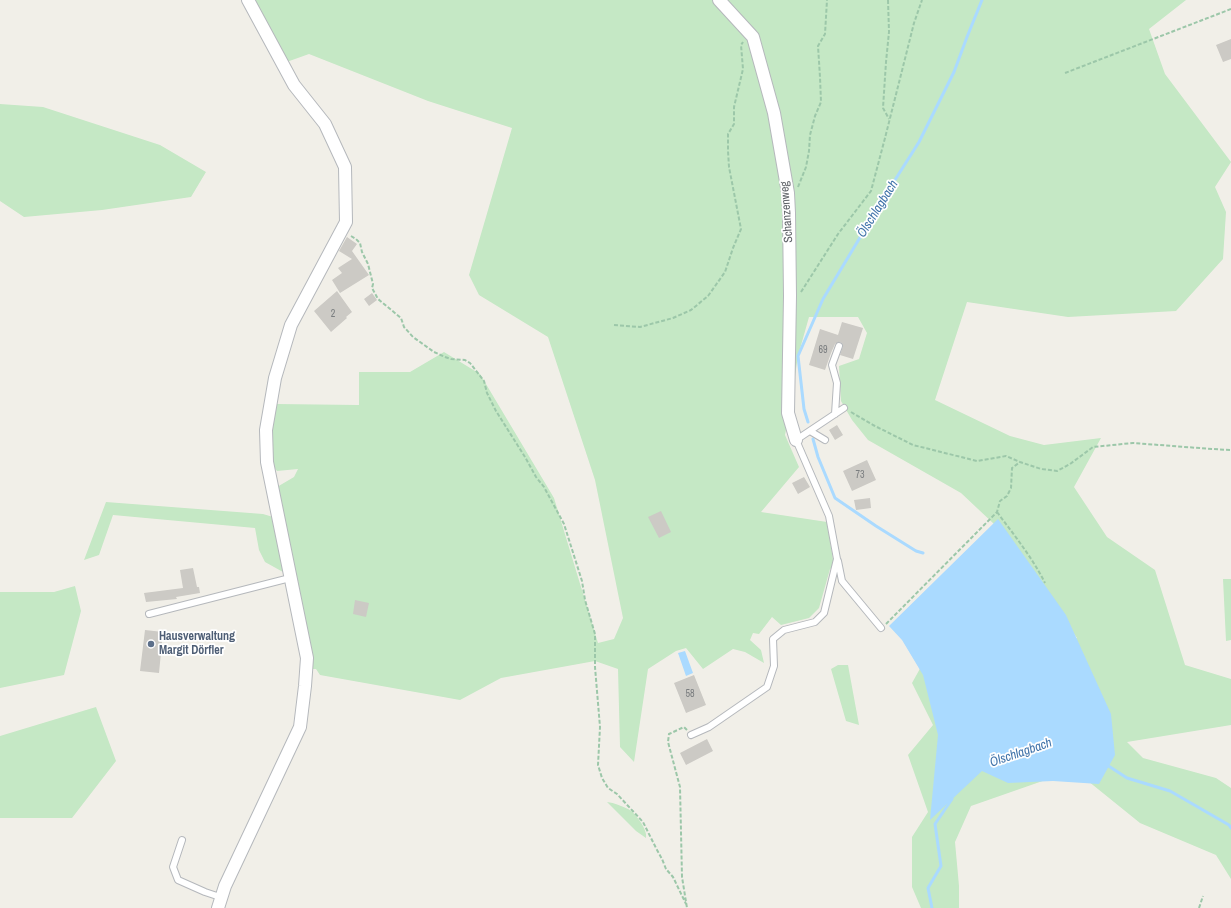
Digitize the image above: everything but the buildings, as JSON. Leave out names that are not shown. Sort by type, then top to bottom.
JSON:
[{"type":"street","points":[[219,903],[300,727],[307,658],[267,462],[266,430],[275,378],[291,326],[346,222],[345,167],[325,124],[294,85],[248,0]]},
{"type":"street","name":"Schanzenweg","points":[[719,0],[753,37],[774,113],[788,193],[790,309],[788,413],[796,440]]},
{"type":"lane","points":[[835,414],[837,383],[832,365],[839,346]]},
{"type":"lane","points":[[844,408],[796,440],[829,516],[842,581],[881,628]]},
{"type":"lane","points":[[810,431],[825,440]]},
{"type":"lane","points":[[691,735],[710,727],[767,687],[774,666],[773,639],[784,630],[815,622],[824,613],[837,559]]},
{"type":"lane","points":[[149,614],[290,578]]},
{"type":"lane","points":[[182,840],[173,867],[178,880],[205,892],[219,903]]},
{"type":"path","points":[[788,193],[797,191],[800,180],[806,168],[810,135],[815,116],[821,102],[818,46],[825,34],[827,0]]},
{"type":"path","points":[[888,0],[889,32],[884,108],[890,120]]},
{"type":"path","points":[[790,309],[838,234],[871,191],[914,22],[922,0]]},
{"type":"path","points":[[1065,73],[1231,9]]},
{"type":"path","points":[[614,325],[640,327],[673,318],[691,310],[708,296],[726,272],[733,248],[741,230],[729,168],[728,134],[734,124],[734,107],[743,69],[741,45],[747,31]]},
{"type":"path","points":[[341,230],[360,243],[362,252],[368,264],[372,288],[375,296],[401,318],[404,327],[413,337],[434,352],[451,359],[465,360],[470,363],[484,381],[487,393],[496,411],[536,477],[544,487],[564,524],[580,575],[585,600],[595,634],[595,667],[600,727],[598,765],[602,778],[608,788],[617,794],[643,822],[666,869],[673,877],[686,904]]},
{"type":"path","points":[[844,408],[873,425],[913,445],[977,461],[1006,456],[1041,469],[1057,471],[1093,448],[1133,443],[1231,450]]},
{"type":"path","points":[[881,628],[997,512],[1000,501],[1007,496],[1011,488],[1012,468],[1020,462]]},
{"type":"path","points":[[997,512],[1027,552],[1045,583]]},
{"type":"path","points":[[687,908],[682,877],[680,787],[668,742],[669,734],[684,726],[691,735]]},
{"type":"path","points":[[1199,908],[1202,896]]},
{"type":"green space","points":[[247,0],[1186,0],[1149,29],[1165,74],[1231,162],[1215,187],[1226,212],[1223,259],[1176,311],[1068,317],[967,302],[935,400],[1010,436],[1044,445],[1101,438],[1074,487],[1107,537],[1155,570],[1185,665],[1231,679],[1231,725],[1127,742],[1143,758],[1216,778],[1231,788],[1231,879],[1216,855],[1140,823],[1088,781],[1054,777],[971,806],[955,842],[959,886],[959,908],[921,908],[912,887],[912,837],[928,812],[908,755],[933,725],[912,683],[922,665],[1077,638],[1011,540],[961,493],[868,440],[852,420],[841,401],[839,366],[859,359],[867,333],[858,317],[809,317],[798,356],[785,435],[799,467],[761,512],[827,522],[834,566],[830,569],[819,608],[809,618],[781,625],[772,617],[759,634],[753,633],[750,640],[761,650],[764,663],[745,652],[733,649],[703,669],[686,648],[676,651],[648,669],[634,762],[620,747],[618,669],[595,661],[501,678],[460,700],[320,675],[316,669],[312,669],[298,592],[298,581],[293,572],[277,487],[294,477],[298,469],[277,471],[271,463],[271,432],[276,404],[359,405],[359,372],[410,372],[444,352],[480,374],[554,498],[598,643],[614,639],[623,618],[595,480],[548,337],[479,295],[469,275],[512,128],[428,101],[309,54],[281,64]]},
{"type":"green space","points":[[0,104],[43,107],[160,145],[206,172],[191,197],[102,210],[24,217],[0,201]]},
{"type":"green space","points":[[106,502],[263,514],[273,517],[283,572],[265,562],[259,550],[255,528],[113,515],[99,555],[84,560]]},
{"type":"green space","points":[[1223,579],[1231,579],[1231,640],[1226,641]]},
{"type":"green space","points":[[75,586],[81,611],[64,675],[0,688],[0,592],[54,592]]},
{"type":"green space","points":[[838,665],[848,665],[859,725],[846,721],[831,669]]},
{"type":"green space","points":[[96,707],[116,761],[72,818],[0,818],[0,736]]},
{"type":"green space","points":[[607,802],[631,811],[643,826],[646,838],[636,831]]},
{"type":"water","points":[[998,519],[1066,615],[1111,714],[1115,755],[1099,784],[1053,781],[1008,783],[982,771],[930,820],[938,735],[923,675],[902,640],[889,626]]},
{"type":"water","points":[[685,651],[693,673],[686,676],[678,653]]},
{"type":"waterway","name":"Ölschlagbach","points":[[808,422],[804,409],[798,356],[823,299],[919,142],[954,72],[982,0]]},
{"type":"waterway","name":"Ölschlagbach","points":[[813,439],[818,457],[835,498],[876,526],[916,551],[923,553]]},
{"type":"waterway","points":[[1107,765],[1127,778],[1170,791],[1229,825],[1231,828]]},
{"type":"waterway","name":"Ölschlagbach","points":[[932,908],[928,888],[941,866],[935,824],[952,799]]},
{"type":"place","name":"Hausverwaltung Margit Dörfler","points":[[151,644]]}]
